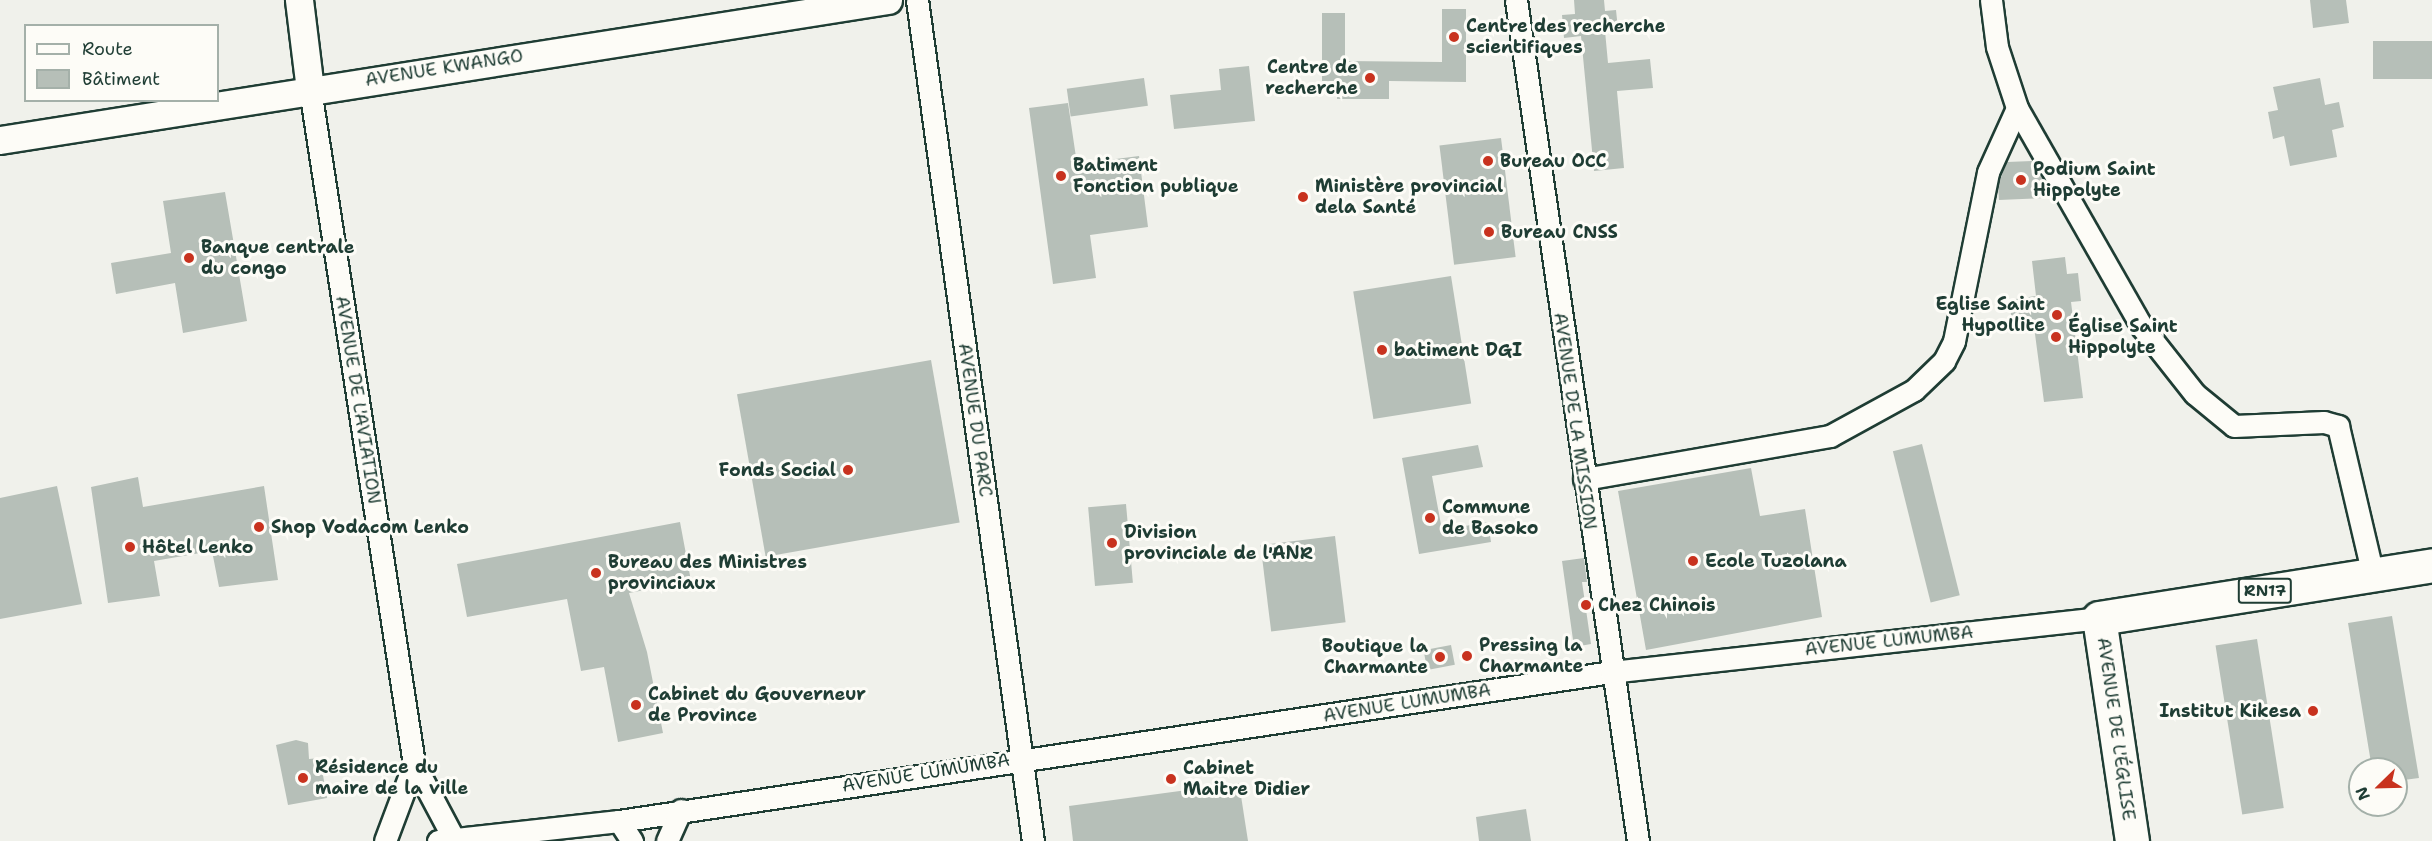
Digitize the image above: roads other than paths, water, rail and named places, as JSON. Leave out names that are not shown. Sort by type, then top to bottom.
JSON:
[{"type":"main road","name":"AVENUE LUMUMBA","points":[[2099,618],[2432,565]]},
{"type":"main road","name":"AVENUE DE L'ÉGLISE","points":[[2099,618],[2132,841]]},
{"type":"street","name":"AVENUE DE L'AVIATION","points":[[298,0],[414,764],[449,840]]},
{"type":"street","name":"AVENUE KWANGO","points":[[0,140],[310,89],[888,0]]},
{"type":"street","name":"AVENUE DU PARC","points":[[917,0],[1033,841]]},
{"type":"street","name":"AVENUE DE LA MISSION","points":[[1516,0],[1611,672],[1638,841]]},
{"type":"street","points":[[1991,0],[1997,47],[2018,108],[2119,290],[2195,394],[2234,426],[2324,422],[2338,426],[2373,575]]},
{"type":"street","points":[[1584,479],[1830,436],[1914,390],[1944,361],[1954,341],[1988,172],[2018,108]]},
{"type":"street","name":"AVENUE LUMUMBA","points":[[449,840],[619,821],[1022,758],[1611,672],[2099,618]]},
{"type":"street","name":"AVENUE DE L'AVIATION","points":[[385,841],[414,764]]},
{"type":"street","points":[[668,841],[681,810]]},
{"type":"street","points":[[619,821],[632,841]]},
{"type":"place","name":"Centre des recherche scientifiques","points":[[1454,37]]},
{"type":"place","name":"Centre de recherche","points":[[1370,78]]},
{"type":"place","name":"Bureau OCC","points":[[1488,161]]},
{"type":"place","name":"Batiment Fonction publique","points":[[1061,176]]},
{"type":"place","name":"Podium Saint Hippolyte","points":[[2021,180]]},
{"type":"place","name":"Ministère provincial dela Santé","points":[[1303,197]]},
{"type":"place","name":"Bureau CNSS","points":[[1489,232]]},
{"type":"place","name":"Banque centrale du congo","points":[[189,258]]},
{"type":"place","name":"Eglise Saint Hypollite","points":[[2057,315]]},
{"type":"place","name":"Église Saint Hippolyte","points":[[2056,337]]},
{"type":"place","name":"batiment DGI","points":[[1382,350]]},
{"type":"place","name":"Fonds Social","points":[[848,470]]},
{"type":"place","name":"Commune de Basoko","points":[[1430,518]]},
{"type":"place","name":"Shop Vodacom Lenko","points":[[259,527]]},
{"type":"place","name":"Division provinciale de l'ANR","points":[[1112,543]]},
{"type":"place","name":"Hôtel Lenko","points":[[130,547]]},
{"type":"place","name":"Ecole Tuzolana","points":[[1693,561]]},
{"type":"place","name":"Bureau des Ministres provinciaux","points":[[596,573]]},
{"type":"place","name":"Chez Chinois","points":[[1586,605]]},
{"type":"place","name":"Pressing la Charmante","points":[[1467,656]]},
{"type":"place","name":"Boutique la Charmante","points":[[1440,657]]},
{"type":"place","name":"Cabinet du Gouverneur de Province","points":[[636,705]]},
{"type":"place","name":"Institut Kikesa","points":[[2313,711]]},
{"type":"place","name":"Résidence du maire de la ville","points":[[303,778]]},
{"type":"place","name":"Cabinet Maitre Didier","points":[[1171,779]]}]
